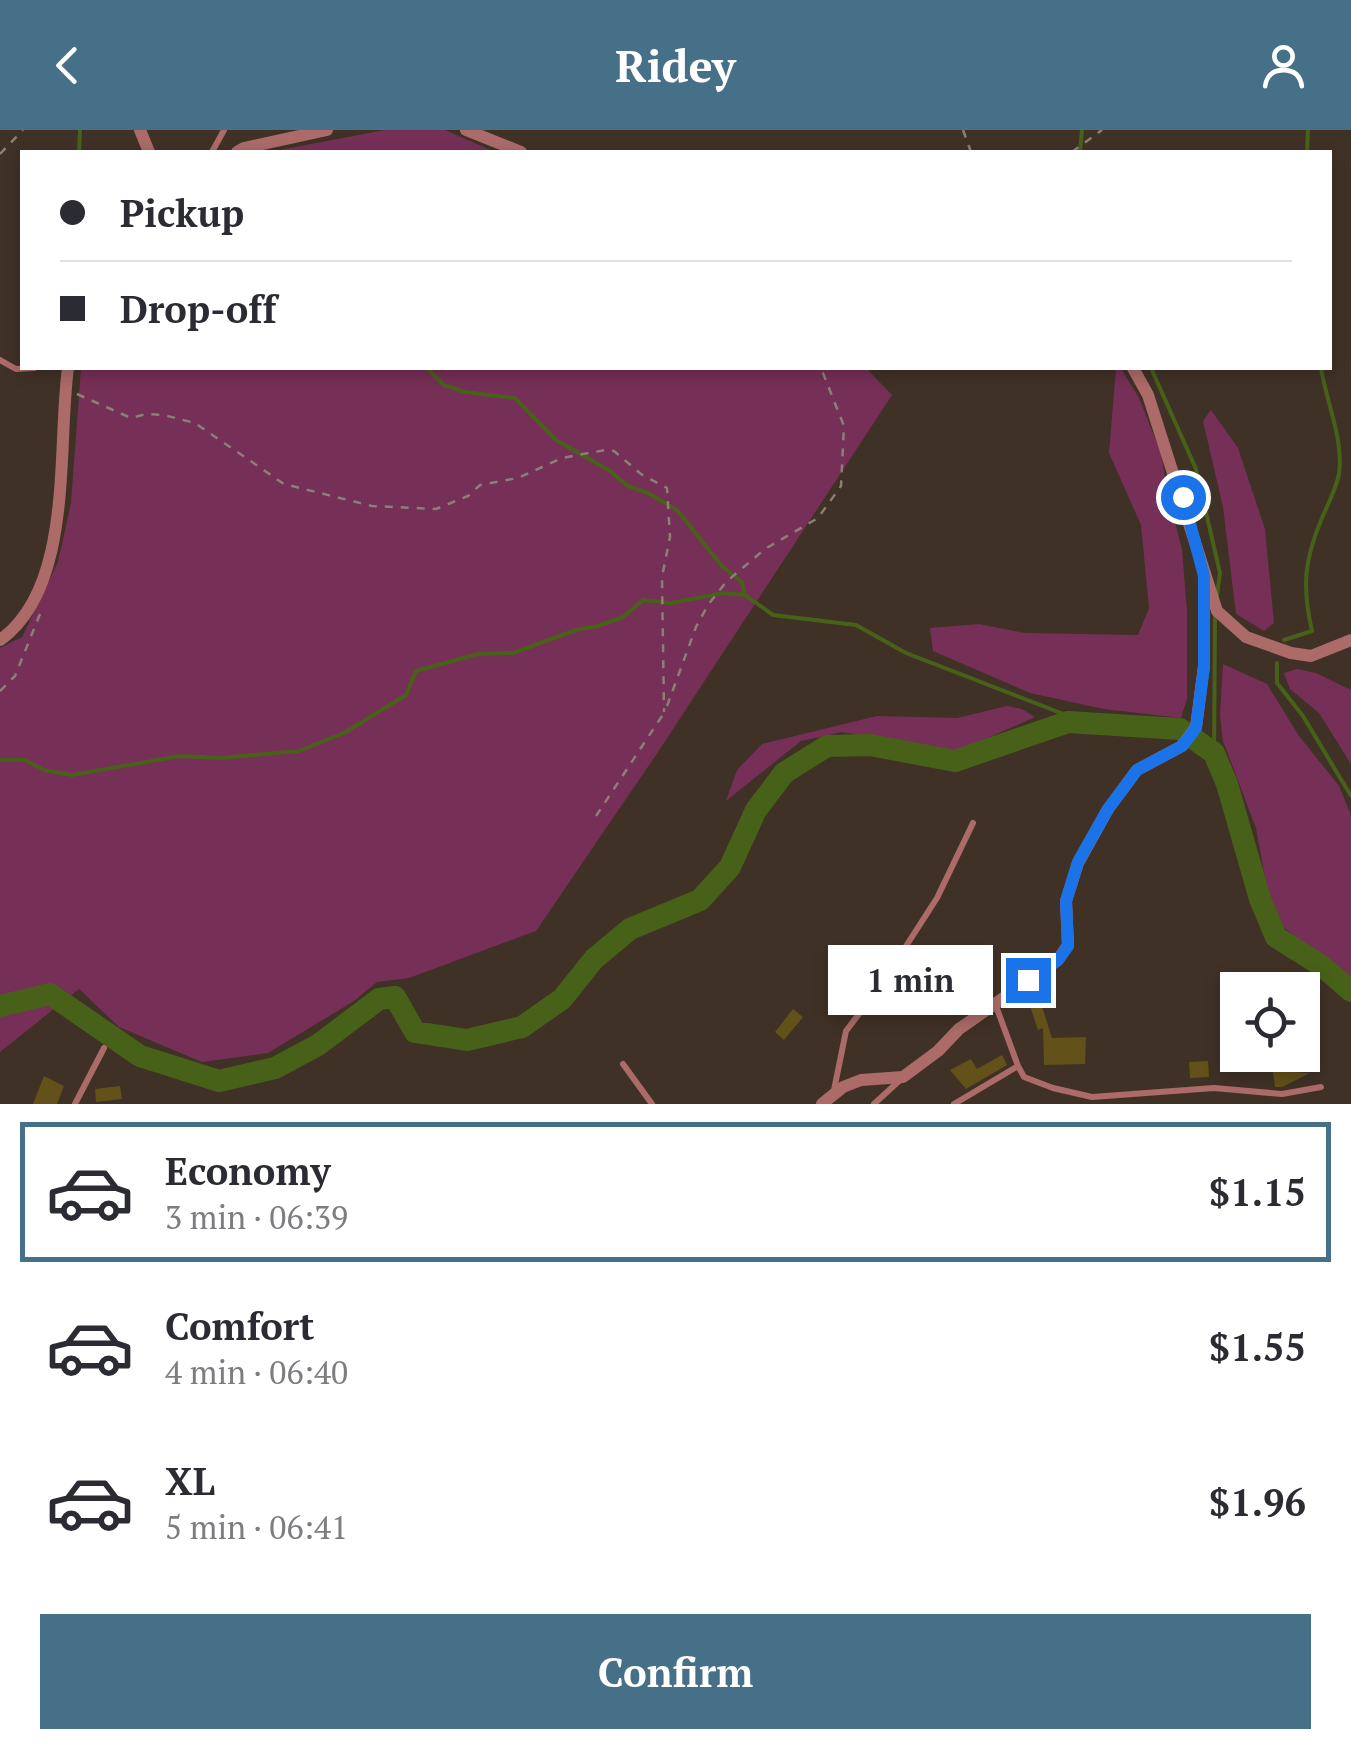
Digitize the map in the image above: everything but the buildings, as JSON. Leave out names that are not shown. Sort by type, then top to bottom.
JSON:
[{"type":"street","points":[[240,150],[326,130]]},
{"type":"street","points":[[466,130],[516,150]]},
{"type":"street","points":[[0,640],[10,632],[39,588],[54,536],[68,370]]},
{"type":"street","points":[[1134,370],[1148,395],[1217,611],[1246,637],[1290,654],[1311,656],[1351,640]]},
{"type":"street","points":[[827,1100],[861,1080],[903,1077],[996,1002],[1058,960],[1068,946],[1066,901],[1078,862],[1108,809],[1137,770],[1182,746],[1196,728],[1204,666],[1204,576]]},
{"type":"lane","points":[[827,1100],[846,1031],[937,898],[973,822]]},
{"type":"lane","points":[[996,1002],[1024,1077],[1053,1088],[1092,1097],[1214,1088],[1282,1094],[1321,1087]]},
{"type":"lane","points":[[76,1104],[104,1048]]},
{"type":"lane","points":[[624,1064],[652,1104]]},
{"type":"lane","points":[[954,1104],[1018,1066]]},
{"type":"lane","points":[[874,1104],[903,1077]]},
{"type":"path","points":[[0,154],[23,130]]},
{"type":"path","points":[[1075,150],[1102,130]]},
{"type":"path","points":[[596,816],[664,712],[708,605],[726,582],[765,549],[818,518],[841,486],[844,426],[823,370]]},
{"type":"path","points":[[65,385],[97,405],[131,418],[164,415],[196,423],[284,484],[372,506],[436,510],[468,496],[480,486],[518,478],[562,458],[614,451],[641,474],[667,488],[670,537],[662,577],[664,712]]},
{"type":"path","points":[[0,691],[14,676],[40,614],[43,603],[39,588]]},
{"type":"shaded area","points":[[385,130],[445,130],[490,150],[280,150]]},
{"type":"shaded area","points":[[81,370],[868,370],[892,395],[536,931],[409,978],[377,982],[354,1001],[268,1053],[202,1062],[119,1027],[79,989],[0,1052],[0,648],[22,637],[58,562],[71,503]]},
{"type":"shaded area","points":[[1116,370],[1122,370],[1139,398],[1161,453],[1182,549],[1187,699],[1181,718],[1104,709],[1030,693],[933,651],[930,628],[979,624],[1025,633],[1138,635],[1149,608],[1141,525],[1109,453]]},
{"type":"shaded area","points":[[1211,410],[1238,448],[1265,529],[1274,623],[1264,631],[1236,614],[1223,507],[1203,421]]},
{"type":"shaded area","points":[[1223,664],[1267,684],[1299,736],[1339,786],[1351,815],[1351,978],[1284,928],[1267,889],[1256,828],[1223,741]]},
{"type":"shaded area","points":[[1297,669],[1316,673],[1351,690],[1351,764],[1319,713],[1290,689],[1284,673]]},
{"type":"shaded area","points":[[1007,706],[1035,717],[954,753],[842,732],[801,741],[726,801],[737,770],[762,744],[877,716],[957,718]]},
{"type":"waterway","points":[[79,150],[80,130]]},
{"type":"waterway","points":[[1080,150],[1082,130]]},
{"type":"waterway","points":[[1307,150],[1308,130]]},
{"type":"waterway","points":[[429,370],[444,385],[465,392],[515,398],[556,440],[628,486],[677,510],[722,566],[742,582],[744,593]]},
{"type":"waterway","points":[[1152,370],[1196,469],[1220,573],[1217,595]]},
{"type":"waterway","points":[[1284,640],[1312,631],[1306,587],[1308,561],[1339,474],[1337,434],[1321,370]]},
{"type":"waterway","points":[[0,760],[25,760],[44,770],[72,775],[180,756],[220,758],[299,751],[346,732],[406,695],[416,671],[478,654],[513,653],[623,617],[643,600],[671,603],[724,593],[745,595],[773,615],[856,625],[906,653],[1084,722]]},
{"type":"waterway","points":[[1214,753],[1215,615]]},
{"type":"waterway","points":[[1277,663],[1277,683],[1303,716],[1351,796]]},
{"type":"waterway","points":[[0,1006],[50,994],[140,1056],[219,1081],[275,1068],[318,1045],[379,999],[395,997],[415,1032],[467,1040],[522,1027],[562,999],[594,959],[630,929],[700,900],[730,867],[756,810],[784,773],[827,746],[870,745],[955,761],[1068,722],[1180,729],[1214,753],[1227,784],[1260,899],[1276,937],[1322,966],[1351,991]]},
{"type":"route","points":[[1028,980],[1058,960],[1068,946],[1066,901],[1078,862],[1108,809],[1137,770],[1182,746],[1196,728],[1204,666],[1204,576],[1183,497]]}]
